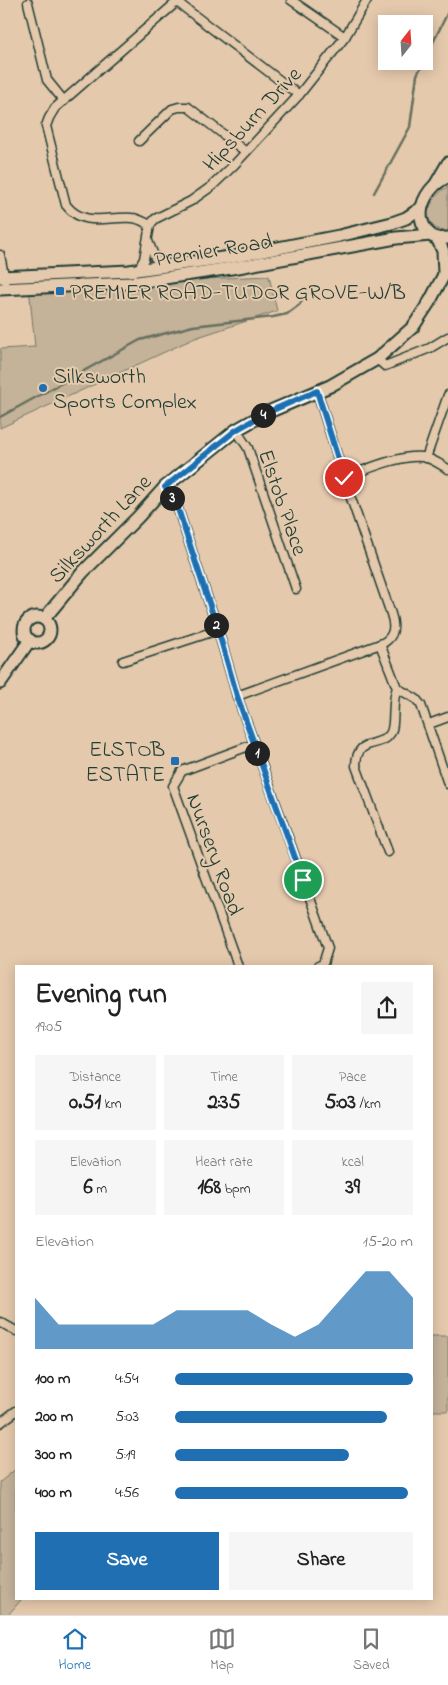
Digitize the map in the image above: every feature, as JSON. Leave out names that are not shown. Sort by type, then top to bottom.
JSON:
[{"type":"main road","points":[[438,237],[424,227],[421,218],[421,208],[426,196],[448,164]]},
{"type":"main road","points":[[433,187],[445,177],[448,177]]},
{"type":"main road","name":"Premier Road","points":[[3,283],[138,270],[236,256],[339,236],[392,223],[406,218],[421,208]]},
{"type":"main road","name":"Premier Road","points":[[3,283],[131,283],[238,267],[396,238],[438,237]]},
{"type":"main road","name":"Silksworth Lane","points":[[30,640],[25,630],[27,623],[33,618],[44,619],[84,572],[165,487],[236,430],[266,413],[317,391],[377,359],[413,327],[430,301],[446,270],[443,251],[438,237]]},
{"type":"main road","points":[[0,682],[30,640],[37,643],[48,637],[49,625],[44,619]]},
{"type":"street","points":[[291,0],[345,37]]},
{"type":"street","name":"Hipsburn Drive","points":[[150,225],[155,218],[191,201],[212,186],[246,152],[299,96],[345,37],[367,0]]},
{"type":"street","points":[[138,270],[144,259],[150,225],[134,218],[83,219],[72,213],[66,205],[46,126],[52,113],[178,1],[299,96]]},
{"type":"street","points":[[28,3],[47,80],[64,101]]},
{"type":"street","points":[[139,141],[172,109],[179,107],[188,108],[246,152]]},
{"type":"street","points":[[148,241],[155,258],[163,266]]},
{"type":"street","points":[[0,255],[3,283]]},
{"type":"street","points":[[377,359],[385,366],[430,348],[448,337]]},
{"type":"street","points":[[237,696],[380,644],[387,641],[392,634],[393,620],[344,478],[317,391]]},
{"type":"street","points":[[426,458],[448,395]]},
{"type":"street","name":"Elstob Place","points":[[236,430],[248,448],[296,589]]},
{"type":"street","points":[[344,478],[382,464],[412,457],[426,458],[448,469]]},
{"type":"street","points":[[165,487],[176,503],[218,630],[237,696],[328,948],[323,964],[320,965]]},
{"type":"street","points":[[123,661],[218,630]]},
{"type":"street","points":[[380,644],[398,688],[421,705],[448,784]]},
{"type":"street","points":[[388,852],[356,766],[356,758],[365,746],[390,735],[394,700],[398,688]]},
{"type":"street","points":[[429,724],[448,716]]},
{"type":"street","name":"Nursery Road","points":[[238,965],[173,786],[182,771],[254,744]]},
{"type":"street","points":[[0,1322],[15,1330]]},
{"type":"street","points":[[0,1423],[15,1412]]},
{"type":"shaded area","points":[[448,187],[448,231],[434,227],[427,214],[435,198]]},
{"type":"shaded area","name":"Silksworth Sports Complex","points":[[269,276],[277,311],[195,338],[0,428],[0,349],[35,347],[29,287]]},
{"type":"shaded area","points":[[433,1336],[448,1336],[448,1411],[433,1411]]},
{"type":"shaded area","points":[[15,1470],[15,1600],[21,1600],[8,1615],[0,1615],[0,1482]]},
{"type":"waterway","points":[[374,193],[410,127],[417,75],[448,12]]},
{"type":"waterway","points":[[0,417],[140,340],[193,326],[287,314],[299,305],[307,294]]},
{"type":"place","name":"PREMIER ROAD-TUDOR GROVE-W/B","points":[[60,291]]},
{"type":"place","name":"Silksworth Sports Complex","points":[[43,388]]},
{"type":"place","name":"ELSTOB ESTATE","points":[[175,761]]},
{"type":"route","points":[[303,880],[237,696],[218,630],[176,503],[165,487],[236,430],[266,413],[317,391],[344,478]]}]
